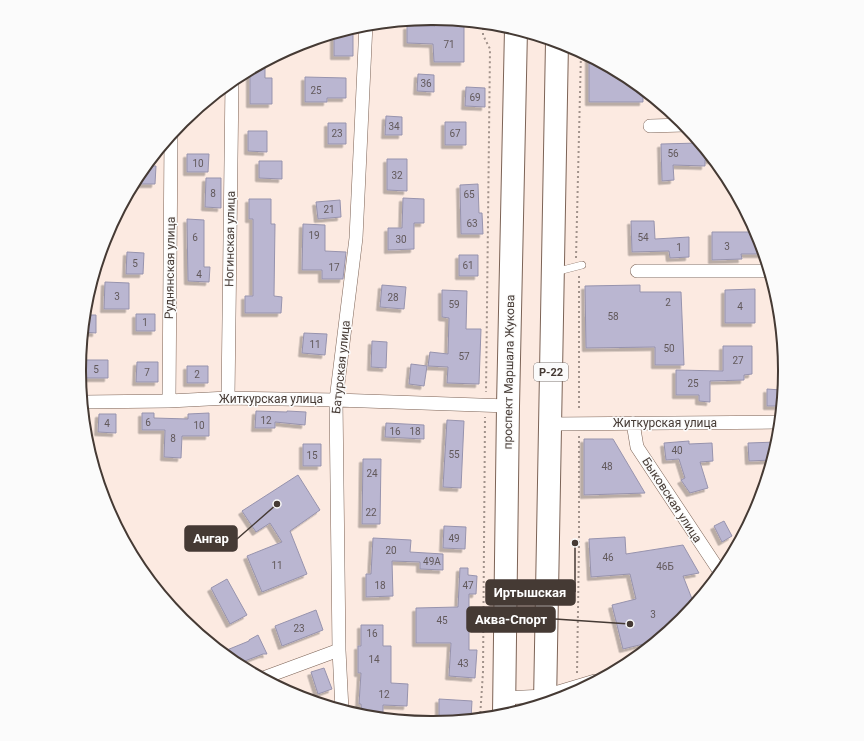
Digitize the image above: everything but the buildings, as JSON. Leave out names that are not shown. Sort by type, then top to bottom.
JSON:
[{"type":"highway","name":"проспект Маршала Жукова","points":[[504,707],[508,406],[516,36]]},
{"type":"highway","name":"Р-22","points":[[545,697],[557,48]]},
{"type":"street","name":"Батурская улица","points":[[342,704],[338,650],[336,400],[356,238],[366,32]]},
{"type":"street","name":"Ногинская улица","points":[[228,398],[232,89]]},
{"type":"street","points":[[650,126],[675,125]]},
{"type":"street","name":"Руднянская улица","points":[[169,401],[172,143]]},
{"type":"street","points":[[637,272],[763,271]]},
{"type":"street","name":"Житкурская улица","points":[[88,402],[169,401],[228,398],[508,406]]},
{"type":"street","name":"Житкурская улица","points":[[550,424],[774,422]]},
{"type":"street","name":"Быковская улица","points":[[633,423],[637,446],[716,566]]},
{"type":"street","points":[[270,675],[338,650]]},
{"type":"street","points":[[504,707],[525,703]]},
{"type":"lane","points":[[553,273],[579,266]]},
{"type":"path","points":[[480,712],[483,672],[490,49],[483,35],[483,29]]},
{"type":"path","points":[[577,670],[580,545],[579,266],[581,59]]},
{"type":"place","name":"Ангар","points":[[277,504]]},
{"type":"place","name":"Иртышская","points":[[575,543]]},
{"type":"place","name":"Аква-Спорт","points":[[630,624]]}]
